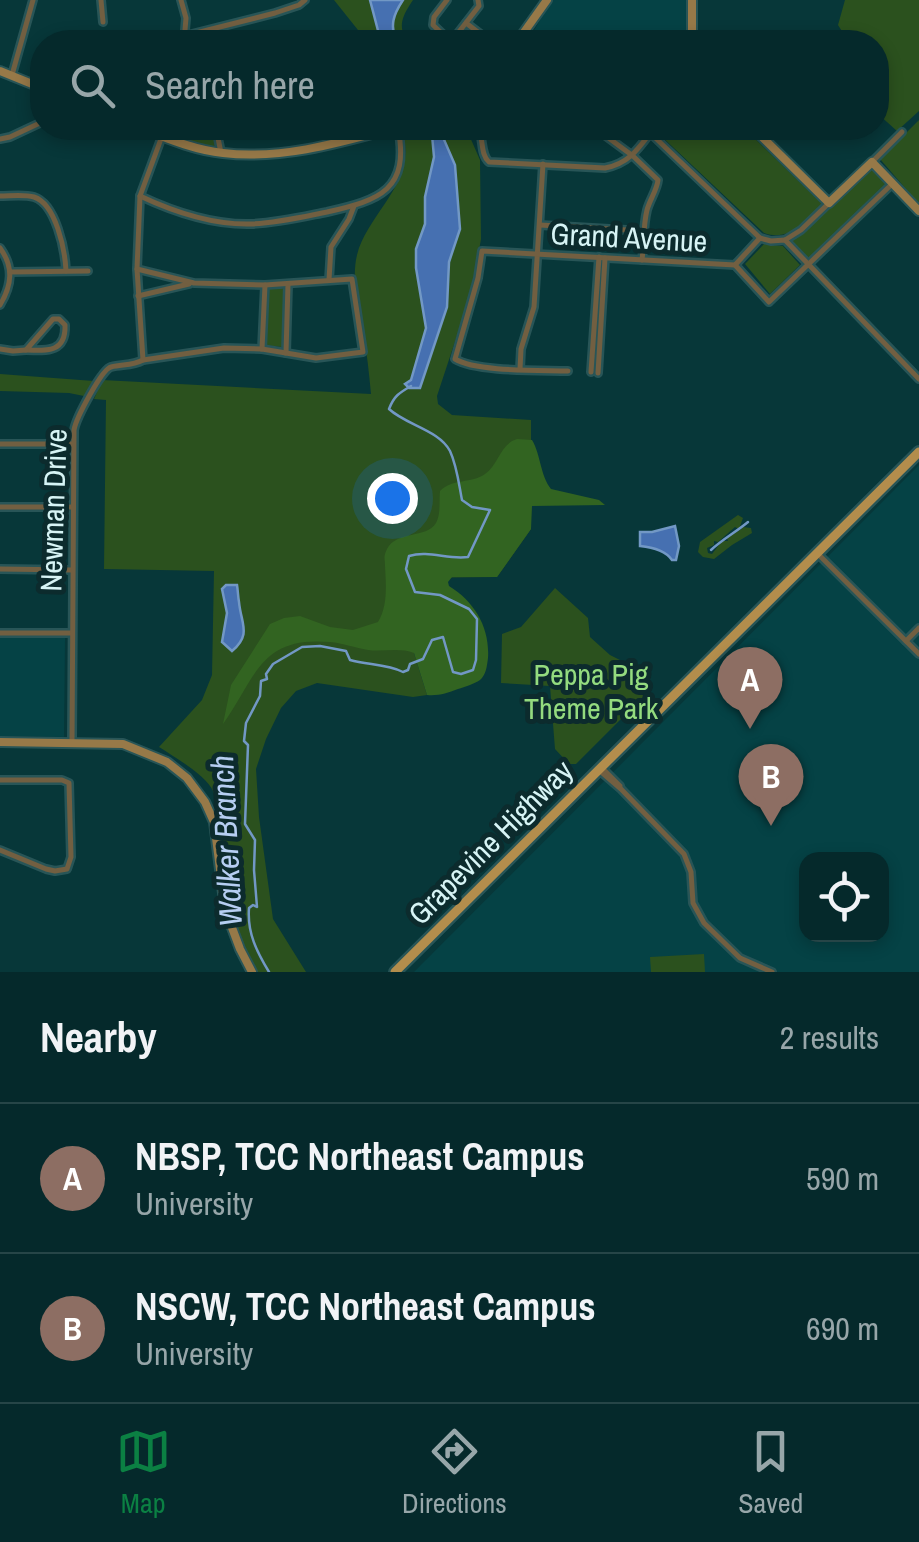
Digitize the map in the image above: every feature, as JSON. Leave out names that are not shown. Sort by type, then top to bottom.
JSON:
[{"type":"main road","name":"Grapevine Highway","points":[[395,972],[919,452]]},
{"type":"street","points":[[12,76],[33,0]]},
{"type":"street","points":[[101,0],[103,22]]},
{"type":"street","points":[[180,0],[188,30]]},
{"type":"street","points":[[437,30],[432,26],[434,17],[448,0]]},
{"type":"street","points":[[461,30],[479,6],[478,0]]},
{"type":"street","points":[[526,30],[547,0]]},
{"type":"street","points":[[692,0],[692,30]]},
{"type":"street","points":[[216,30],[302,2]]},
{"type":"street","points":[[466,23],[475,30]]},
{"type":"street","points":[[0,71],[30,83]]},
{"type":"street","points":[[0,139],[30,128]]},
{"type":"street","points":[[661,140],[760,238],[785,240],[801,230],[902,132]]},
{"type":"street","points":[[143,360],[138,296],[140,196],[161,140]]},
{"type":"street","points":[[186,140],[221,153],[278,153],[348,140]]},
{"type":"street","points":[[218,140],[221,153]]},
{"type":"street","points":[[140,196],[197,216],[249,224],[354,206],[379,196],[392,183],[400,162],[401,140]]},
{"type":"street","points":[[482,140],[488,162],[612,167],[632,156],[643,140]]},
{"type":"street","points":[[611,140],[658,183],[647,208],[642,260]]},
{"type":"street","points":[[766,140],[829,204]]},
{"type":"street","points":[[872,162],[919,211]]},
{"type":"street","points":[[544,164],[534,307],[521,349],[520,369],[568,371]]},
{"type":"street","points":[[735,265],[769,302],[892,184]]},
{"type":"street","points":[[0,196],[29,196],[43,203],[62,240],[66,270]]},
{"type":"street","points":[[138,269],[194,283],[265,285],[329,280],[331,247],[354,206]]},
{"type":"street","points":[[540,225],[644,231]]},
{"type":"street","name":"Grand Avenue","points":[[520,369],[460,363],[456,359],[482,251],[735,265],[760,238]]},
{"type":"street","points":[[785,240],[919,379]]},
{"type":"street","points":[[0,248],[9,261],[10,272],[0,305]]},
{"type":"street","points":[[595,372],[602,258]]},
{"type":"street","points":[[10,272],[88,271]]},
{"type":"street","name":"Newman Drive","points":[[72,742],[73,444],[76,418],[82,407],[108,367],[143,360],[224,348],[262,349],[316,358],[362,352],[352,279],[329,280]]},
{"type":"street","points":[[138,296],[194,283]]},
{"type":"street","points":[[286,354],[288,284]]},
{"type":"street","points":[[262,349],[265,285]]},
{"type":"street","points":[[0,349],[14,352],[57,347],[65,338],[63,321],[50,321],[26,350]]},
{"type":"street","points":[[0,444],[73,444]]},
{"type":"street","points":[[0,507],[73,507]]},
{"type":"street","points":[[816,552],[919,654]]},
{"type":"street","points":[[0,570],[72,570]]},
{"type":"street","points":[[906,641],[919,628]]},
{"type":"street","points":[[0,633],[72,634]]},
{"type":"street","points":[[0,742],[109,743],[135,748],[167,762],[193,783],[214,822],[225,909],[252,972]]},
{"type":"street","points":[[600,768],[684,854],[691,872],[693,903],[704,923],[740,958],[772,972]]},
{"type":"street","points":[[0,780],[69,783],[71,857],[67,869],[56,872],[0,850]]},
{"type":"shaded area","points":[[552,0],[686,0],[686,30],[534,30]]},
{"type":"shaded area","points":[[919,465],[919,972],[414,972]]},
{"type":"shaded area","points":[[0,637],[65,638],[64,737],[0,736]]},
{"type":"green space","points":[[334,0],[413,0],[402,21],[403,30],[358,30]]},
{"type":"green space","points":[[845,0],[919,0],[919,111],[897,131],[889,124],[889,30],[841,30],[838,25]]},
{"type":"green space","points":[[919,120],[919,204],[880,159]]},
{"type":"green space","points":[[185,140],[216,140],[216,147]]},
{"type":"green space","points":[[404,140],[471,140],[480,160],[481,239],[472,290],[437,396],[438,404],[452,415],[531,420],[531,529],[497,577],[411,578],[414,653],[427,695],[413,697],[317,683],[296,691],[281,708],[256,769],[259,817],[273,919],[306,972],[257,972],[241,942],[230,907],[221,824],[213,791],[197,773],[159,747],[202,700],[212,675],[214,571],[104,569],[106,400],[94,399],[102,380],[371,394],[355,265],[363,239],[399,180]]},
{"type":"green space","points":[[665,140],[756,140],[820,198],[822,204],[804,223],[782,235],[764,233]]},
{"type":"green space","points":[[869,168],[887,185],[810,260],[806,259],[792,240]]},
{"type":"green space","points":[[764,244],[783,246],[800,265],[770,294],[745,264]]},
{"type":"green space","points":[[283,286],[283,345],[264,345],[266,287]]},
{"type":"green space","points":[[0,374],[94,381],[84,396],[0,391]]},
{"type":"green space","points":[[517,439],[532,440],[551,489],[599,500],[605,505],[532,506],[531,529],[497,577],[452,577],[448,582],[473,608],[483,626],[488,658],[480,680],[447,693],[427,695],[414,653],[307,642],[274,653],[263,663],[223,724],[231,685],[270,624],[300,616],[353,630],[378,622],[385,602],[387,549],[397,539],[431,528],[439,516],[440,491],[485,474],[507,445]]},
{"type":"green space","points":[[738,515],[743,518],[739,529],[735,527],[718,542],[714,541],[707,548],[708,553],[712,554],[722,541],[728,541],[743,527],[751,528],[752,533],[714,559],[703,557],[698,552],[700,542]]},
{"type":"green space","name":"Peppa Pig Theme Park","points":[[555,588],[588,618],[590,637],[620,660],[645,695],[576,764],[569,764],[555,749],[550,686],[501,683],[502,634],[521,627]]},
{"type":"green space","points":[[704,954],[705,972],[651,972],[650,957]]},
{"type":"water","points":[[370,0],[403,0],[393,30],[378,30]]},
{"type":"water","points":[[432,140],[444,140],[455,165],[460,229],[449,262],[447,307],[420,388],[409,388],[405,384],[411,380],[426,328],[416,249],[425,224],[425,197],[434,157]]},
{"type":"water","points":[[675,526],[679,546],[676,560],[640,546],[640,532]]},
{"type":"water","points":[[237,585],[244,628],[242,639],[232,651],[222,642],[227,613],[222,589]]},
{"type":"waterway","name":"Walker Branch","points":[[269,972],[251,934],[249,908],[257,907],[255,840],[245,824],[246,723],[260,696],[261,681],[267,679],[273,664],[302,647],[346,651],[350,660],[403,672],[423,659],[432,640],[443,637],[453,672],[473,670],[476,660],[477,619],[469,609],[440,595],[415,592],[406,569],[409,556],[416,554],[468,557],[490,510],[472,507],[462,500],[454,463],[445,444],[389,409],[397,395],[411,386]]},
{"type":"waterway","points":[[711,550],[748,522]]},
{"type":"place","name":"NBSP, TCC Northeast Campus","points":[[750,729]]},
{"type":"place","name":"NSCW, TCC Northeast Campus","points":[[771,826]]}]
